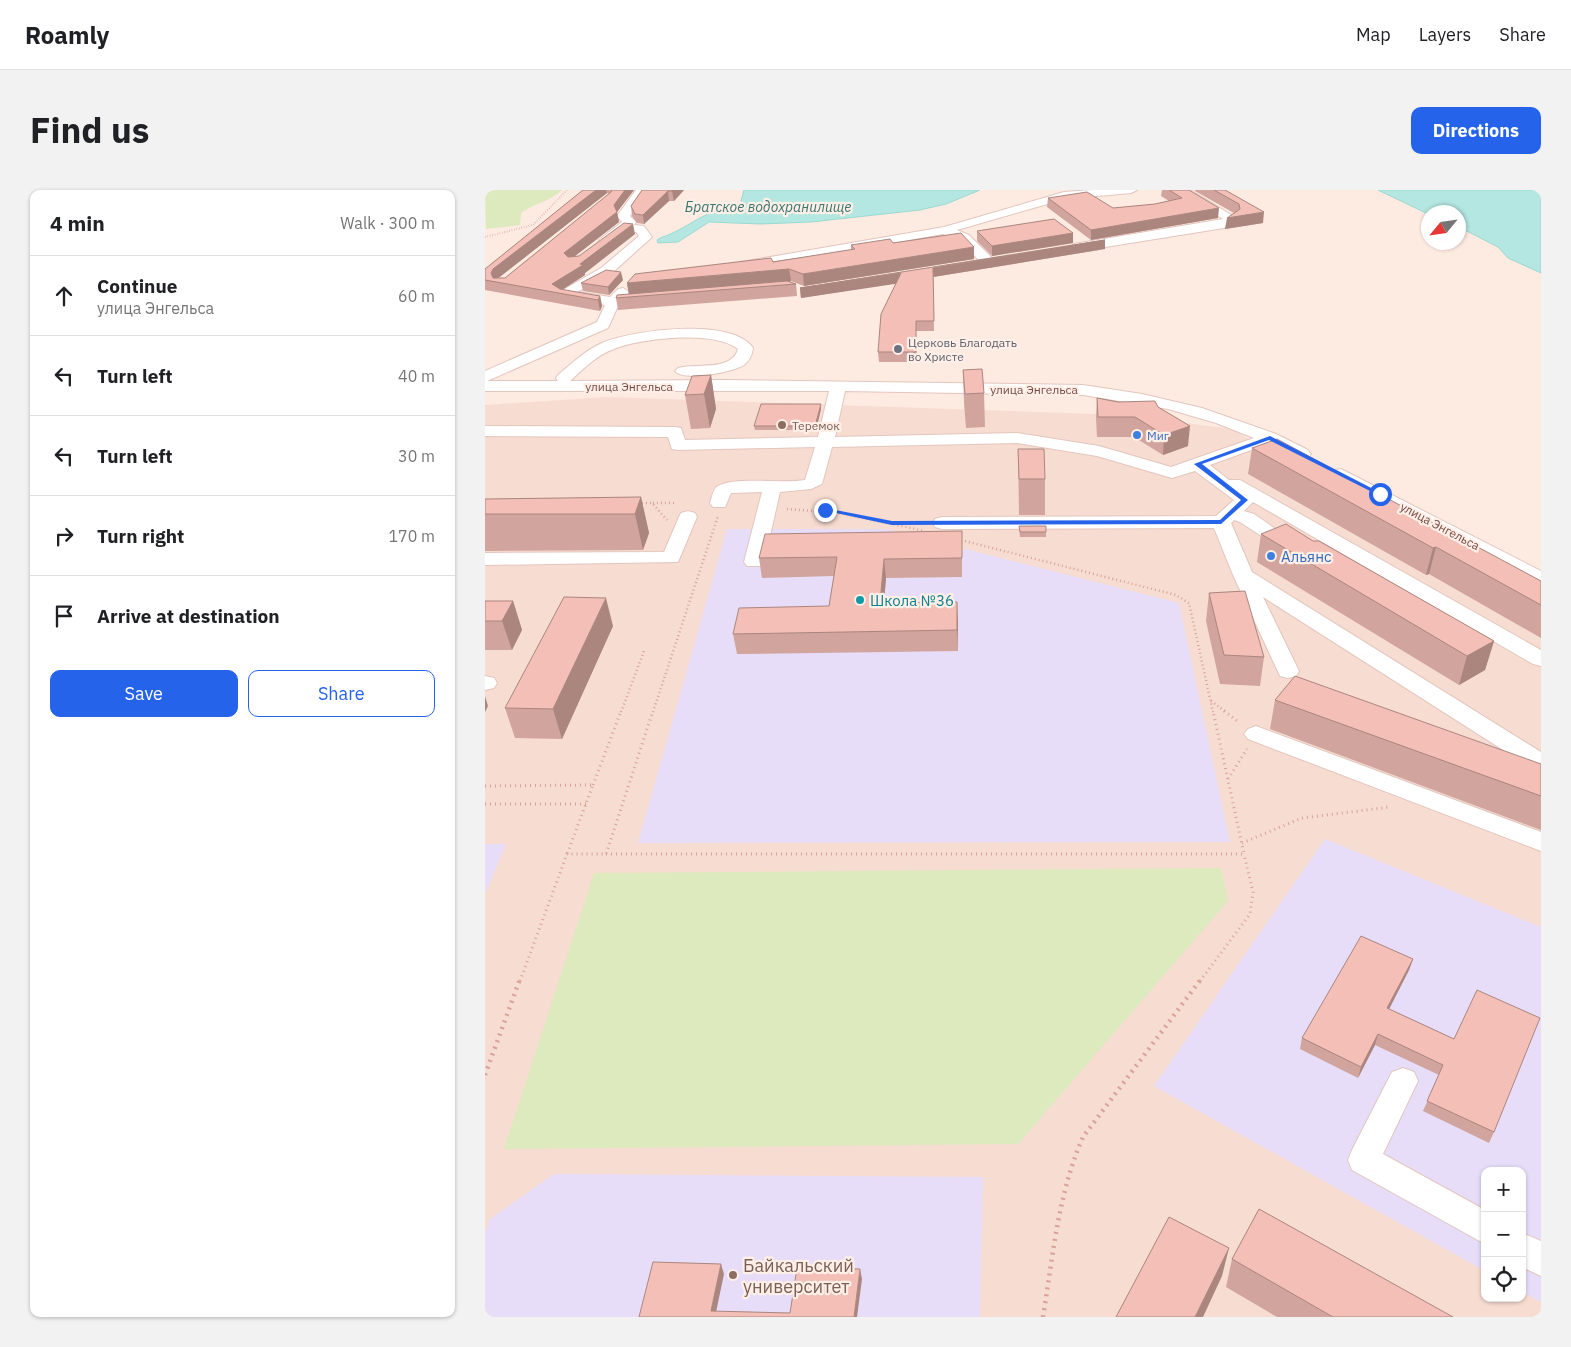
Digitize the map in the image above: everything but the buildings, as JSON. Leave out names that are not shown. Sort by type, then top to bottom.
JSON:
[{"type":"street","points":[[591,251],[630,222],[623,216],[633,206],[635,199],[642,190]]},
{"type":"street","points":[[729,268],[945,230],[1064,196],[1131,190]]},
{"type":"street","points":[[1057,251],[1224,224],[1232,219],[1183,190]]},
{"type":"street","points":[[1095,193],[1109,203]]},
{"type":"street","points":[[1023,208],[1039,215]]},
{"type":"street","points":[[622,227],[641,229],[646,237],[606,271],[563,294],[613,302],[663,298]]},
{"type":"street","points":[[945,230],[965,238],[993,261],[969,265]]},
{"type":"street","points":[[1074,236],[1087,246]]},
{"type":"street","points":[[485,377],[603,325],[613,302],[628,278],[606,271],[586,269]]},
{"type":"street","points":[[546,386],[564,378],[607,346],[633,338],[673,335],[725,336],[736,339],[746,348],[746,355],[741,360],[721,368],[695,371],[646,370]]},
{"type":"street","points":[[564,378],[609,370]]},
{"type":"street","name":"улица Энгельса","points":[[485,386],[1083,390],[1136,396],[1221,417],[1270,438],[1541,579]]},
{"type":"street","points":[[719,503],[723,490],[729,488],[800,486],[811,484],[816,480],[838,387]]},
{"type":"street","points":[[485,431],[675,432],[678,445],[1017,438],[1099,451],[1172,473],[1270,438]]},
{"type":"street","points":[[1197,464],[1245,500],[1226,518]]},
{"type":"street","points":[[1197,464],[1541,659]]},
{"type":"street","points":[[754,562],[772,486]]},
{"type":"street","points":[[485,559],[671,558],[688,517]]},
{"type":"street","points":[[1226,518],[1243,575],[1288,671]]},
{"type":"street","points":[[936,528],[1247,518],[1309,558]]},
{"type":"street","points":[[1243,575],[1541,763]]},
{"type":"street","points":[[1256,734],[1541,842]]},
{"type":"street","points":[[1403,1082],[1364,1160],[1481,1226]]},
{"type":"street","points":[[1526,1251],[1541,1259]]},
{"type":"path","points":[[485,237],[533,226],[567,190]]},
{"type":"path","points":[[632,504],[651,503],[668,520],[675,521],[688,517]]},
{"type":"path","points":[[607,854],[717,521],[719,503]]},
{"type":"path","points":[[765,510],[825,510],[892,523],[936,528]]},
{"type":"path","points":[[892,523],[936,528]]},
{"type":"path","points":[[958,540],[1185,599],[1189,603],[1254,895],[1254,905],[1250,914],[1083,1137],[1075,1152],[1066,1181],[1043,1317]]},
{"type":"path","points":[[485,1075],[645,651]]},
{"type":"path","points":[[485,786],[593,785]]},
{"type":"path","points":[[1241,843],[1301,818],[1318,814],[1435,802]]},
{"type":"path","points":[[485,804],[586,804]]},
{"type":"path","points":[[567,854],[1244,854]]},
{"type":"shaded area","points":[[607,397],[1126,415],[1231,429],[1541,599],[1541,1317],[485,1317],[485,405]]},
{"type":"shaded area","points":[[727,529],[886,529],[1179,603],[1230,842],[638,843]]},
{"type":"shaded area","points":[[1325,839],[1541,927],[1541,1302],[1526,1294],[1526,1167],[1481,1167],[1481,1269],[1154,1086]]},
{"type":"shaded area","points":[[485,844],[506,844],[485,894]]},
{"type":"shaded area","name":"Байкальский университет","points":[[554,1174],[983,1177],[980,1317],[485,1317],[485,1233],[490,1219]]},
{"type":"green space","points":[[485,190],[562,190],[521,213],[520,225],[486,229]]},
{"type":"green space","points":[[1221,868],[1228,901],[1018,1144],[504,1149],[594,873]]},
{"type":"water","name":"Братское водохранилище","points":[[744,190],[980,190],[946,204],[920,210],[811,222],[761,224],[709,222],[678,242],[658,243],[657,240],[660,238],[713,212],[748,209],[741,201]]},
{"type":"water","points":[[1378,190],[1541,190],[1541,273],[1508,258],[1498,247],[1466,231],[1466,205],[1421,205],[1421,211]]},
{"type":"place","name":"Церковь Благодать во Христе","points":[[898,349]]},
{"type":"place","name":"Теремок","points":[[782,425]]},
{"type":"place","name":"Миг","points":[[1137,435]]},
{"type":"place","name":"Альянс","points":[[1271,556]]},
{"type":"place","name":"Школа №36","points":[[860,600]]},
{"type":"place","name":"Байкальский университет","points":[[733,1275]]},
{"type":"route","points":[[825,510],[892,523],[1221,522],[1245,500],[1197,464],[1270,438],[1380,494]]}]
